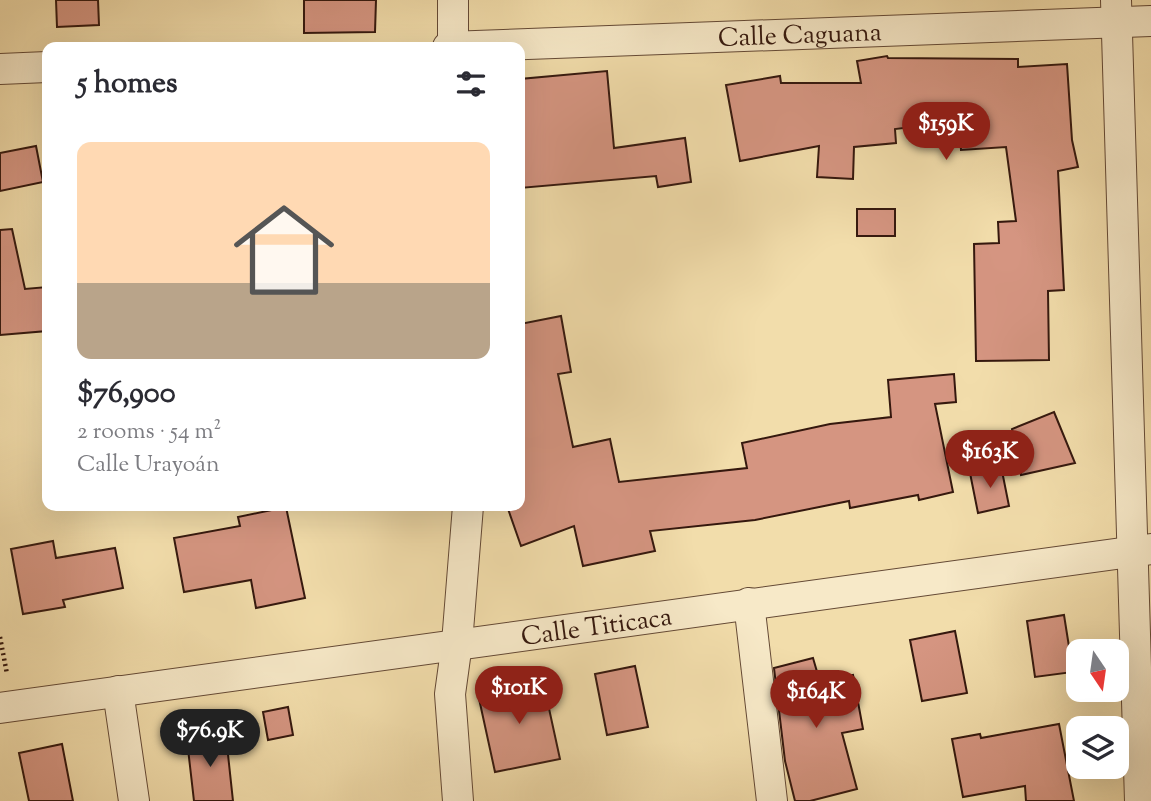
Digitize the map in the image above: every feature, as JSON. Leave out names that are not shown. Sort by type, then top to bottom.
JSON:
[{"type":"street","points":[[452,42],[453,0]]},
{"type":"street","points":[[1116,11],[1142,550],[1140,801]]},
{"type":"street","name":"Calle Caguana","points":[[525,43],[1116,11],[1151,21]]},
{"type":"street","points":[[0,69],[42,67]]},
{"type":"street","points":[[458,801],[450,694],[457,643],[467,511]]},
{"type":"street","name":"Calle Titicaca","points":[[0,708],[1142,550]]},
{"type":"street","points":[[749,603],[772,801]]},
{"type":"street","points":[[118,691],[134,801]]},
{"type":"building","points":[[56,0],[98,0],[99,25],[57,27]]},
{"type":"building","points":[[304,0],[376,0],[375,32],[304,33]]},
{"type":"building","points":[[887,56],[1018,59],[1018,67],[1067,64],[1072,140],[1078,167],[1058,171],[1064,290],[1048,291],[1049,360],[976,361],[974,244],[999,243],[998,222],[1016,221],[1006,147],[961,150],[959,121],[895,129],[896,143],[854,147],[853,179],[817,177],[819,146],[740,161],[726,85],[780,76],[781,83],[861,83],[857,61]]},
{"type":"building","points":[[607,71],[614,148],[685,138],[691,182],[658,187],[656,176],[525,188],[525,79]]},
{"type":"building","points":[[36,146],[42,182],[0,191],[0,153]]},
{"type":"building","points":[[857,209],[895,209],[895,236],[857,236]]},
{"type":"building","points":[[12,229],[25,289],[42,287],[42,331],[0,335],[0,230]]},
{"type":"building","points":[[561,316],[571,372],[558,374],[573,447],[610,439],[619,482],[747,468],[742,443],[830,424],[891,417],[888,380],[954,374],[956,402],[935,404],[953,492],[919,500],[918,495],[850,508],[849,501],[755,520],[650,531],[655,551],[583,566],[574,526],[521,546],[509,511],[525,511],[525,323]]},
{"type":"building","points":[[1054,412],[1075,463],[1021,475],[1012,429]]},
{"type":"building","points":[[1001,466],[1009,506],[978,513],[970,473]]},
{"type":"building","points":[[267,511],[287,511],[305,598],[256,608],[251,580],[184,592],[174,538],[240,526],[238,517]]},
{"type":"building","points":[[53,541],[56,558],[115,548],[123,588],[63,600],[65,607],[23,614],[11,549]]},
{"type":"building","points":[[1064,615],[1068,639],[1066,673],[1035,677],[1027,621]]},
{"type":"building","points":[[955,631],[967,693],[922,701],[910,640]]},
{"type":"building","points":[[813,658],[820,682],[853,675],[863,729],[842,733],[857,789],[810,801],[795,801],[785,761],[774,668]]},
{"type":"building","points":[[635,666],[648,727],[607,735],[595,674]]},
{"type":"building","points":[[543,681],[560,759],[495,772],[478,694]]},
{"type":"building","points":[[288,707],[293,735],[268,740],[263,712]]},
{"type":"building","points":[[1059,724],[1066,760],[1066,779],[1070,779],[1074,801],[1026,801],[1025,786],[963,797],[952,739],[980,734],[981,738]]},
{"type":"building","points":[[226,736],[233,801],[194,801],[187,740]]},
{"type":"building","points":[[62,744],[73,801],[29,801],[19,753]]}]
